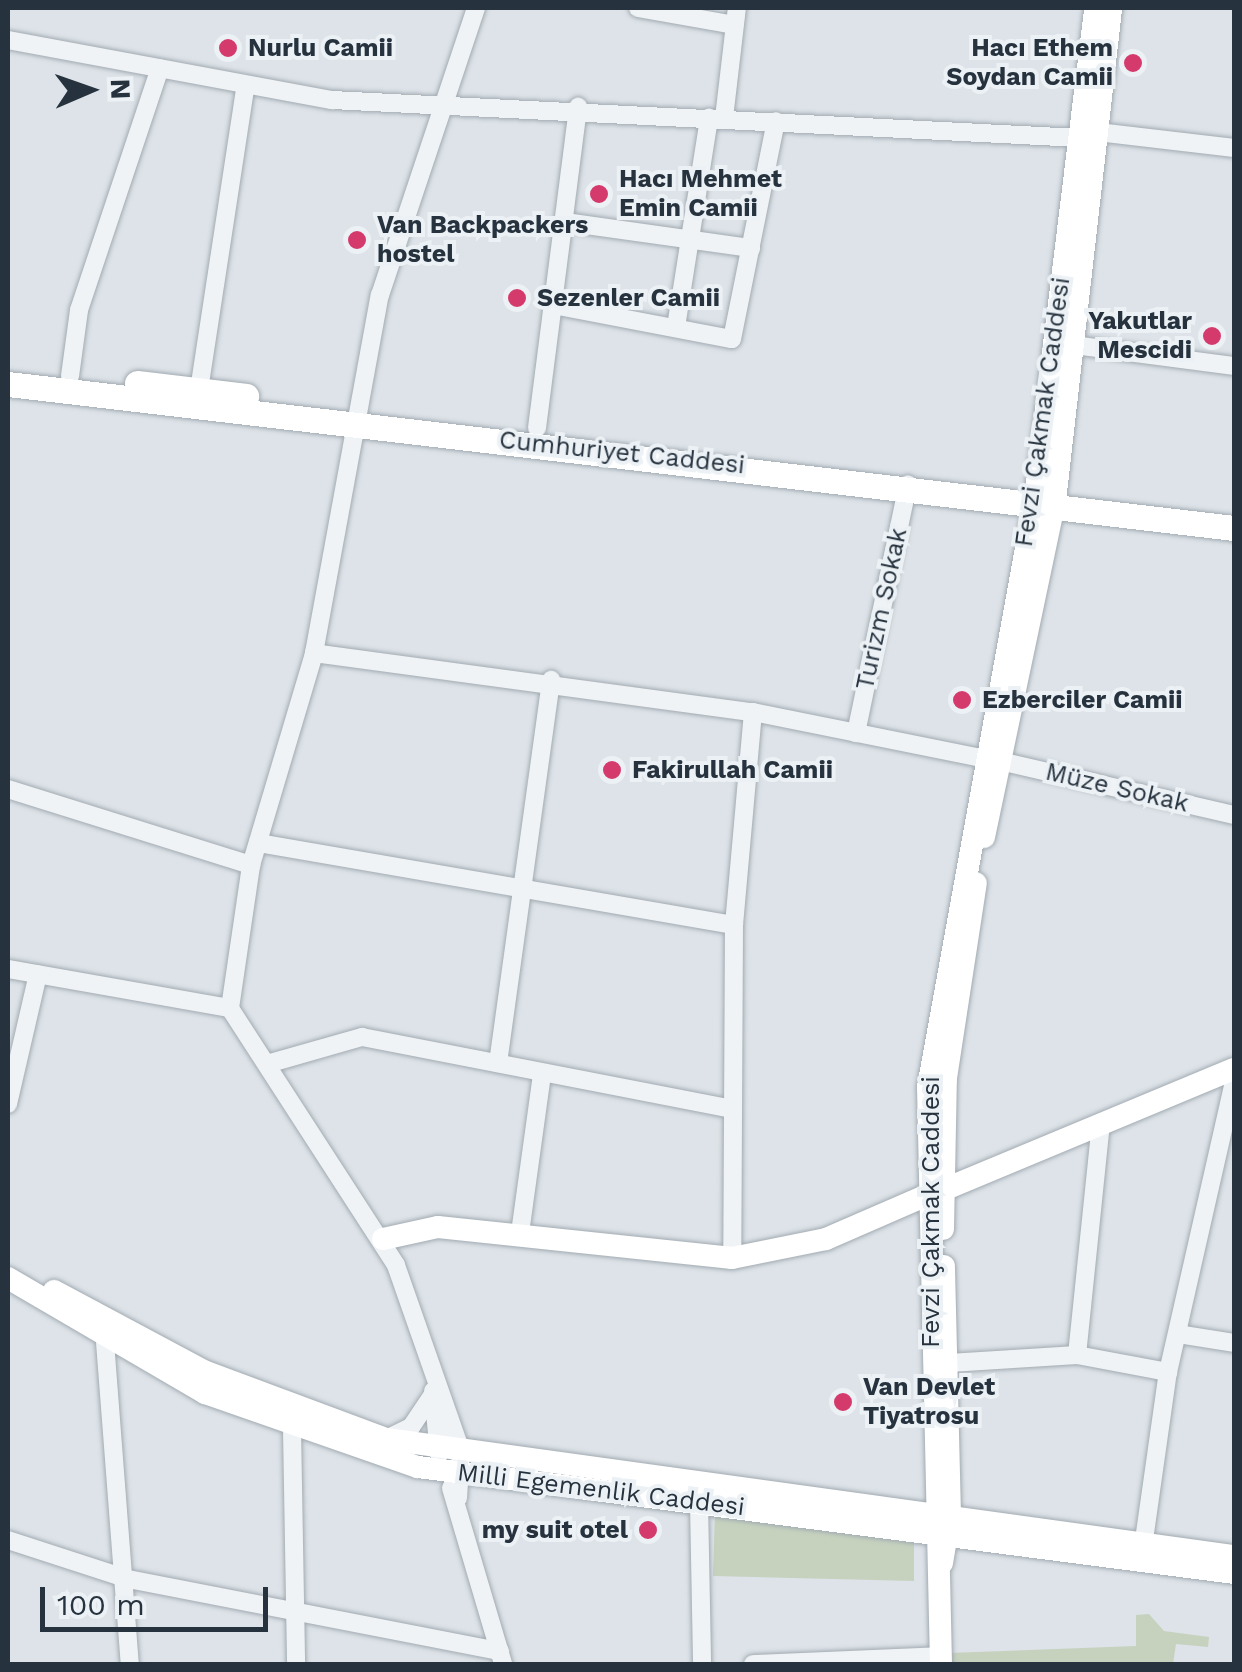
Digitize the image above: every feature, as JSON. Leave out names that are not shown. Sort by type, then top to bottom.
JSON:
[{"type":"main road","name":"Cumhuriyet Caddesi","points":[[8,368],[199,390],[352,418],[537,428],[1046,492],[1234,510]]},
{"type":"main road","name":"Cumhuriyet Caddesi","points":[[8,384],[352,418],[908,484],[1046,492],[1234,528]]},
{"type":"street","points":[[8,1540],[128,1578],[296,1606],[502,1658],[458,1498],[430,1370],[383,1239],[230,1008],[251,865],[314,652],[352,418],[440,102],[476,8]]},
{"type":"street","points":[[638,8],[735,16],[676,327]]},
{"type":"street","name":"Fevzi Çakmak Caddesi","points":[[941,1525],[934,1034],[1046,492],[1088,135],[1095,8]]},
{"type":"street","points":[[1046,492],[1074,345],[1088,135],[1111,8]]},
{"type":"street","points":[[8,40],[160,68],[244,90],[1088,135],[1234,148]]},
{"type":"street","points":[[70,376],[80,310],[160,68]]},
{"type":"street","points":[[199,390],[244,90]]},
{"type":"street","points":[[537,428],[578,107]]},
{"type":"street","points":[[553,305],[732,339],[776,121]]},
{"type":"street","points":[[565,222],[751,248]]},
{"type":"street","points":[[1074,345],[1234,366]]},
{"type":"street","name":"Turizm Sokak","points":[[856,733],[908,484]]},
{"type":"street","name":"Müze Sokak","points":[[314,652],[551,680],[752,712],[991,759],[1234,815]]},
{"type":"street","points":[[498,1063],[551,680]]},
{"type":"street","points":[[732,1258],[734,924],[752,712]]},
{"type":"street","points":[[8,789],[251,865]]},
{"type":"street","points":[[258,843],[734,924]]},
{"type":"street","points":[[8,969],[230,1008]]},
{"type":"street","points":[[8,1104],[38,974]]},
{"type":"street","points":[[267,1064],[362,1037],[542,1075],[733,1109]]},
{"type":"street","points":[[383,1239],[438,1227],[732,1258],[826,1239],[935,1192],[1100,1130],[1234,1069]]},
{"type":"street","points":[[520,1233],[542,1075]]},
{"type":"street","points":[[1143,1547],[1168,1372],[1234,1104],[1234,1081]]},
{"type":"street","points":[[1077,1356],[1100,1130]]},
{"type":"street","name":"Fevzi Çakmak Caddesi","points":[[935,1192],[948,1363],[939,1571],[941,1660]]},
{"type":"street","name":"Milli Egemenlik Caddesi","points":[[8,1262],[206,1372],[386,1440],[451,1460],[941,1525],[1234,1574]]},
{"type":"street","name":"Milli Egemenlik Caddesi","points":[[8,1278],[105,1342],[292,1429],[699,1503],[1234,1556]]},
{"type":"street","points":[[1178,1334],[1234,1343]]},
{"type":"street","points":[[105,1342],[128,1578],[130,1664]]},
{"type":"street","points":[[948,1363],[1077,1356],[1168,1372]]},
{"type":"street","points":[[430,1370],[451,1460]]},
{"type":"street","points":[[386,1440],[411,1427],[434,1394]]},
{"type":"street","points":[[292,1429],[296,1664]]},
{"type":"street","points":[[699,1503],[702,1664]]},
{"type":"street","points":[[754,1664],[941,1660]]},
{"type":"green space","points":[[715,1513],[914,1539],[914,1581],[713,1576]]},
{"type":"green space","points":[[1149,1614],[1164,1631],[1209,1637],[1208,1647],[1176,1644],[1173,1664],[948,1664],[948,1653],[1136,1646],[1136,1615]]},
{"type":"place","name":"Nurlu Camii","points":[[228,48]]},
{"type":"place","name":"Hacı Ethem Soydan Camii","points":[[1133,63]]},
{"type":"place","name":"Hacı Mehmet Emin Camii","points":[[599,194]]},
{"type":"place","name":"Van Backpackers hostel","points":[[357,240]]},
{"type":"place","name":"Sezenler Camii","points":[[517,298]]},
{"type":"place","name":"Yakutlar Mescidi","points":[[1212,336]]},
{"type":"place","name":"Ezberciler Camii","points":[[962,700]]},
{"type":"place","name":"Fakirullah Camii","points":[[612,770]]},
{"type":"place","name":"Van Devlet Tiyatrosu","points":[[843,1402]]},
{"type":"place","name":"my suit otel","points":[[648,1530]]}]
